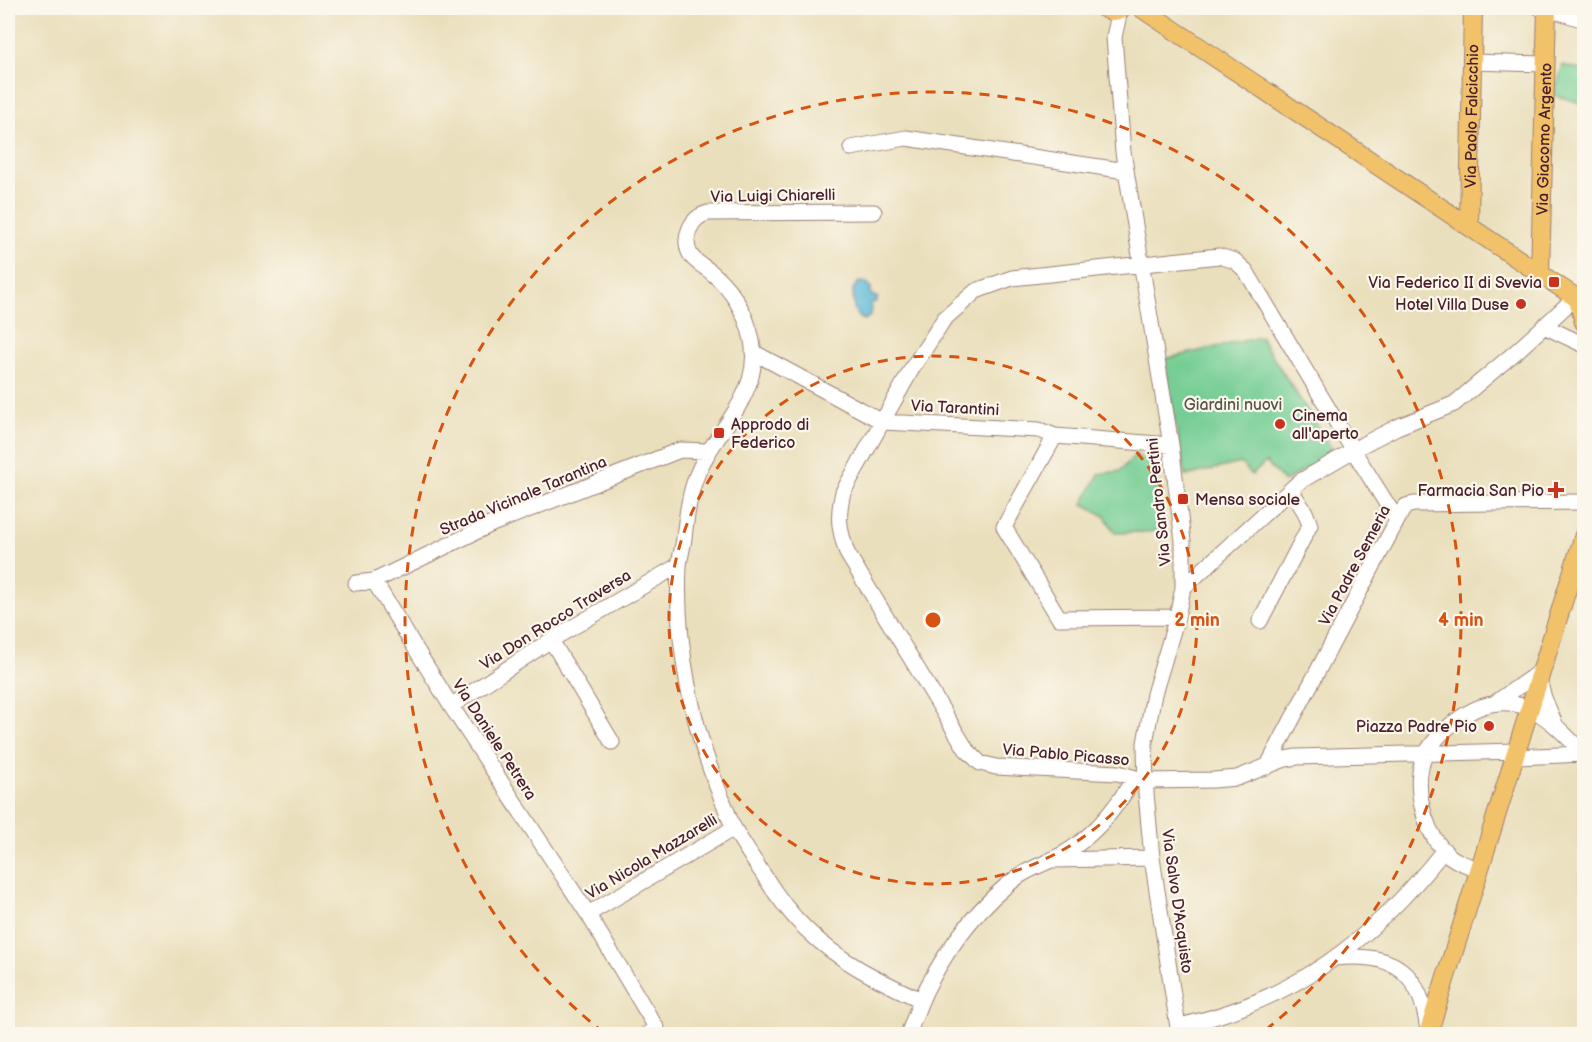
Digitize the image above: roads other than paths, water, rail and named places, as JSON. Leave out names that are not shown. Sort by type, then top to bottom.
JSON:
[{"type":"main road","points":[[1123,8],[1469,225],[1582,299],[1584,322]]},
{"type":"main road","name":"Via Paolo Falcicchio","points":[[1469,225],[1473,8]]},
{"type":"main road","name":"Via Giacomo Argento","points":[[1540,273],[1547,8]]},
{"type":"main road","points":[[1428,1034],[1584,535]]},
{"type":"street","name":"Via Sandro Pertini","points":[[1123,8],[1114,37],[1126,171],[1171,445],[1182,521],[1184,565],[1183,588],[1177,617],[1147,724],[1140,779]]},
{"type":"street","points":[[1539,8],[1547,8],[1584,20]]},
{"type":"street","points":[[1472,62],[1546,64]]},
{"type":"street","points":[[851,148],[906,138],[1126,171]]},
{"type":"street","name":"Via Luigi Chiarelli","points":[[874,212],[708,213],[693,220],[689,230],[689,253],[722,282],[738,303],[751,338],[753,367],[744,397],[708,451],[694,482],[679,565],[683,645],[695,716],[711,770],[734,828],[775,892],[805,929],[855,967],[921,1000]]},
{"type":"street","name":"Via Pablo Picasso","points":[[1397,520],[1246,271],[1235,261],[1219,256],[1012,278],[976,291],[944,319],[914,365],[843,492],[838,513],[840,534],[847,553],[966,749],[976,761],[986,765],[1118,773],[1140,779],[1237,778],[1285,759],[1297,757],[1426,753],[1584,754]]},
{"type":"street","points":[[1183,588],[1299,482],[1397,427],[1454,404],[1566,306],[1582,299]]},
{"type":"street","points":[[1544,326],[1584,345]]},
{"type":"street","name":"Via Tarantini","points":[[753,352],[883,422],[1039,430],[1055,436],[1171,445]]},
{"type":"street","points":[[1055,436],[1004,527],[1059,618],[1177,617]]},
{"type":"street","name":"Strada Vicinale Tarantina","points":[[356,583],[374,581],[492,524],[680,450],[708,451]]},
{"type":"street","points":[[1260,621],[1310,525],[1305,512],[1291,490]]},
{"type":"street","name":"Via Padre Semeria","points":[[1267,766],[1406,506],[1414,504],[1584,502]]},
{"type":"street","name":"Via Don Rocco Traversa","points":[[451,706],[551,640],[679,565]]},
{"type":"street","name":"Via Daniele Petrera","points":[[374,581],[451,706],[588,914]]},
{"type":"street","points":[[551,640],[612,742]]},
{"type":"street","points":[[1495,703],[1541,675],[1544,698],[1556,726]]},
{"type":"street","points":[[1479,869],[1458,861],[1444,850],[1426,819],[1422,804],[1421,770],[1426,753],[1436,739],[1463,715],[1476,708],[1503,702],[1530,708],[1556,726],[1584,754]]},
{"type":"street","points":[[908,1035],[921,1000],[939,966],[976,915],[1020,876],[1074,847],[1098,826],[1140,779]]},
{"type":"street","name":"Via Salvo D'Acquisto","points":[[1140,779],[1179,1030],[1242,1008],[1286,988],[1334,958],[1366,935],[1387,915],[1444,850]]},
{"type":"street","name":"Via Nicola Mazzarelli","points":[[647,1035],[657,1029],[588,914],[734,828]]},
{"type":"street","points":[[1050,860],[1152,858]]},
{"type":"street","points":[[1334,958],[1371,958],[1402,969],[1420,993],[1428,1034]]},
{"type":"water","points":[[859,282],[867,283],[871,288],[871,295],[878,298],[876,302],[871,303],[871,315],[865,320],[857,316],[854,308],[853,289]]},
{"type":"place","name":"Via Federico II di Svevia","points":[[1554,282]]},
{"type":"place","name":"Hotel Villa Duse","points":[[1521,304]]},
{"type":"place","name":"Cinema all'aperto","points":[[1280,424]]},
{"type":"place","name":"Approdo di Federico","points":[[719,433]]},
{"type":"place","name":"Farmacia San Pio","points":[[1556,490]]},
{"type":"place","name":"Mensa sociale","points":[[1183,499]]},
{"type":"place","name":"Piazza Padre Pio","points":[[1489,726]]},
{"type":"park label","name":"Giardini nuovi","points":[[1233,404]]}]
